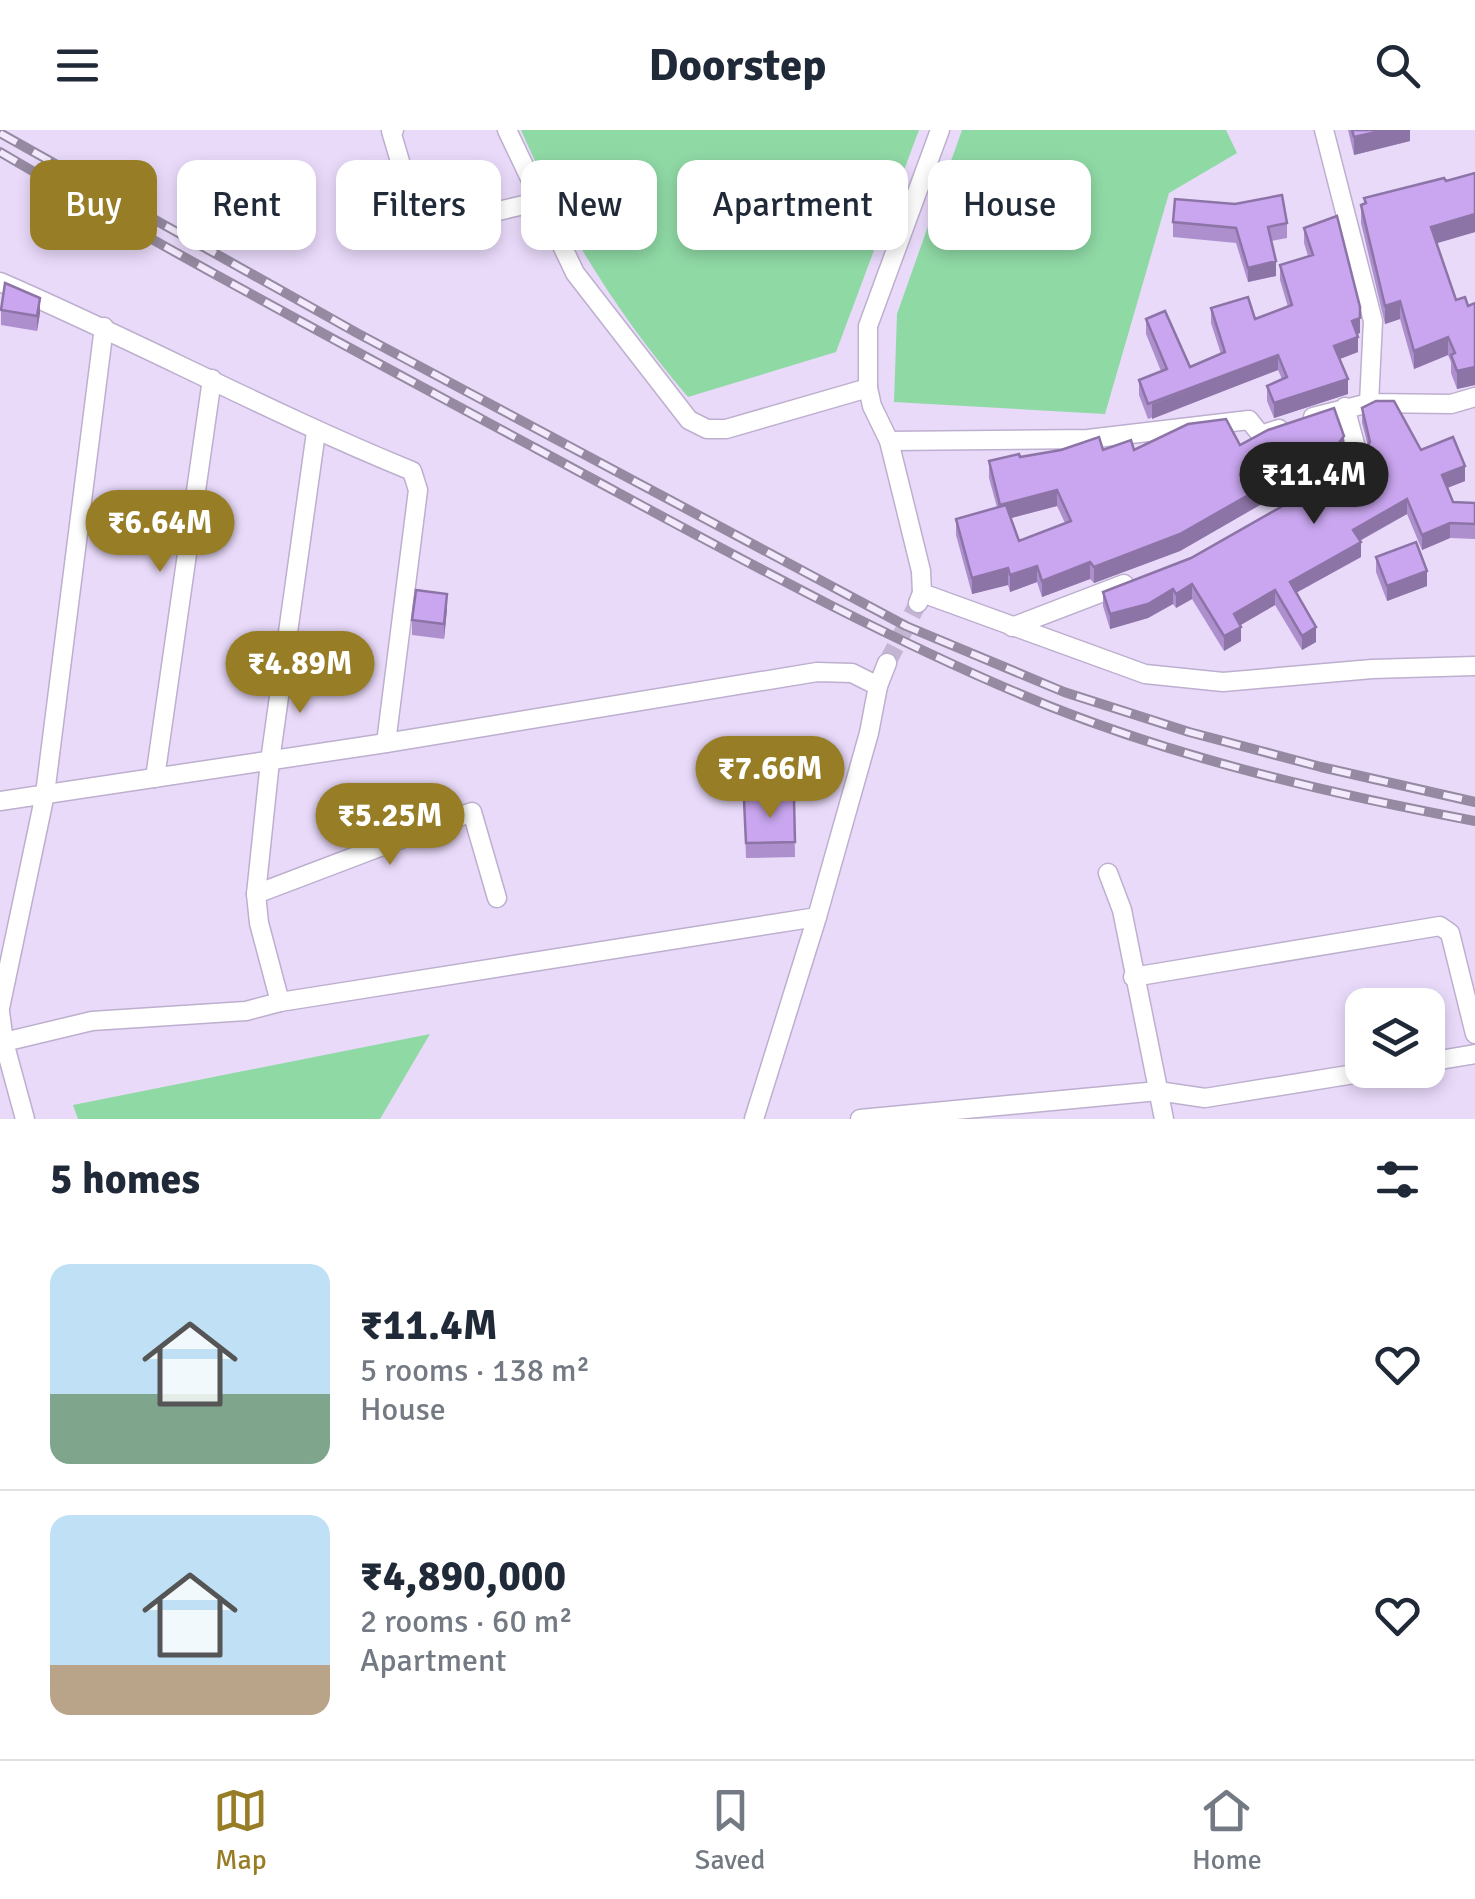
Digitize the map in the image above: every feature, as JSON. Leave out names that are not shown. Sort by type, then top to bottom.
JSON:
[{"type":"street","points":[[394,130],[391,131],[420,229],[521,206]]},
{"type":"street","points":[[507,130],[521,160]]},
{"type":"street","points":[[940,130],[868,326],[868,388],[888,441],[922,570],[920,598],[1146,674],[1181,679],[1223,682],[1372,669],[1475,666]]},
{"type":"street","points":[[1324,130],[1373,321],[1368,403]]},
{"type":"street","points":[[565,250],[576,273],[688,420],[707,429],[726,428],[868,388]]},
{"type":"street","points":[[0,282],[104,327],[316,432],[412,471],[418,490],[386,744]]},
{"type":"street","points":[[25,1119],[2,1042],[0,1010],[45,794],[104,327]]},
{"type":"street","points":[[154,778],[212,380]]},
{"type":"street","points":[[888,441],[1063,441],[1249,420],[1261,434],[1368,403],[1451,404],[1475,398]]},
{"type":"street","points":[[1314,488],[1350,468],[1358,454],[1345,407]]},
{"type":"street","points":[[280,1002],[258,923],[256,894],[270,760],[316,432]]},
{"type":"street","points":[[1012,627],[1136,580]]},
{"type":"street","points":[[754,1119],[817,917],[887,663]]},
{"type":"street","points":[[0,801],[386,744],[817,672],[852,673],[878,686]]},
{"type":"street","points":[[256,894],[472,812],[497,898]]},
{"type":"street","points":[[1108,872],[1122,910],[1164,1119]]},
{"type":"street","points":[[2,1042],[92,1022],[246,1011],[280,1002],[817,917]]},
{"type":"street","points":[[1133,977],[1440,926],[1450,933],[1475,1034]]},
{"type":"street","points":[[1445,1059],[1475,1054]]},
{"type":"street","points":[[860,1119],[1158,1091],[1205,1098],[1345,1075]]},
{"type":"green space","points":[[521,130],[919,130],[908,160],[677,160],[677,250],[874,250],[836,352],[688,397],[638,335],[583,250],[657,250],[657,160],[535,160]]},
{"type":"green space","points":[[962,130],[1226,130],[1237,153],[1169,193],[1105,414],[894,402],[897,314],[928,226],[928,250],[1091,250],[1091,160],[951,160]]},
{"type":"green space","points":[[430,1034],[380,1119],[78,1119],[73,1105]]},
{"type":"building","points":[[1352,130],[1385,130],[1354,137]]},
{"type":"building","points":[[1475,173],[1475,214],[1431,227],[1456,300],[1465,297],[1468,306],[1475,303],[1475,367],[1457,371],[1448,337],[1414,351],[1400,301],[1385,306],[1361,205],[1366,203],[1364,198]]},
{"type":"building","points":[[1282,195],[1287,223],[1268,227],[1276,261],[1248,268],[1236,228],[1173,222],[1175,199],[1235,204]]},
{"type":"building","points":[[1337,216],[1360,307],[1360,318],[1352,321],[1358,337],[1334,346],[1348,379],[1274,403],[1267,386],[1287,377],[1278,355],[1148,404],[1139,380],[1167,369],[1146,319],[1165,311],[1190,367],[1225,352],[1211,308],[1248,297],[1255,319],[1292,305],[1280,265],[1313,255],[1304,228]]},
{"type":"building","points":[[5,283],[40,298],[37,316],[1,310]]},
{"type":"building","points":[[1376,401],[1394,401],[1421,450],[1453,437],[1465,466],[1442,475],[1453,502],[1475,503],[1475,524],[1450,523],[1422,535],[1407,499],[1353,530],[1361,542],[1290,582],[1316,627],[1302,636],[1275,590],[1234,614],[1241,627],[1224,636],[1192,584],[1176,594],[1173,589],[1148,604],[1110,614],[1103,592],[1191,558],[1353,466],[1370,442],[1362,408]]},
{"type":"building","points":[[1334,408],[1344,436],[1338,444],[1180,534],[1094,567],[1090,562],[1042,581],[1037,566],[1010,575],[1008,568],[972,578],[956,519],[1006,505],[1019,541],[1071,521],[1057,490],[1000,505],[989,461],[1061,450],[1099,437],[1103,450],[1131,440],[1134,450],[1188,424],[1226,419],[1240,445],[1268,430]]},
{"type":"building","points":[[1416,542],[1427,571],[1387,586],[1376,557]]},
{"type":"building","points":[[416,590],[447,594],[444,624],[412,620]]},
{"type":"building","points":[[794,799],[795,842],[746,843],[744,800]]},
{"type":"tunnel","points":[[887,663],[918,603]]},
{"type":"railway","points":[[0,133],[357,333],[906,626],[1064,692],[1189,732],[1475,802]]},
{"type":"railway","points":[[0,152],[267,303],[726,551],[983,678],[1100,725],[1206,759],[1313,787],[1475,821]]}]
